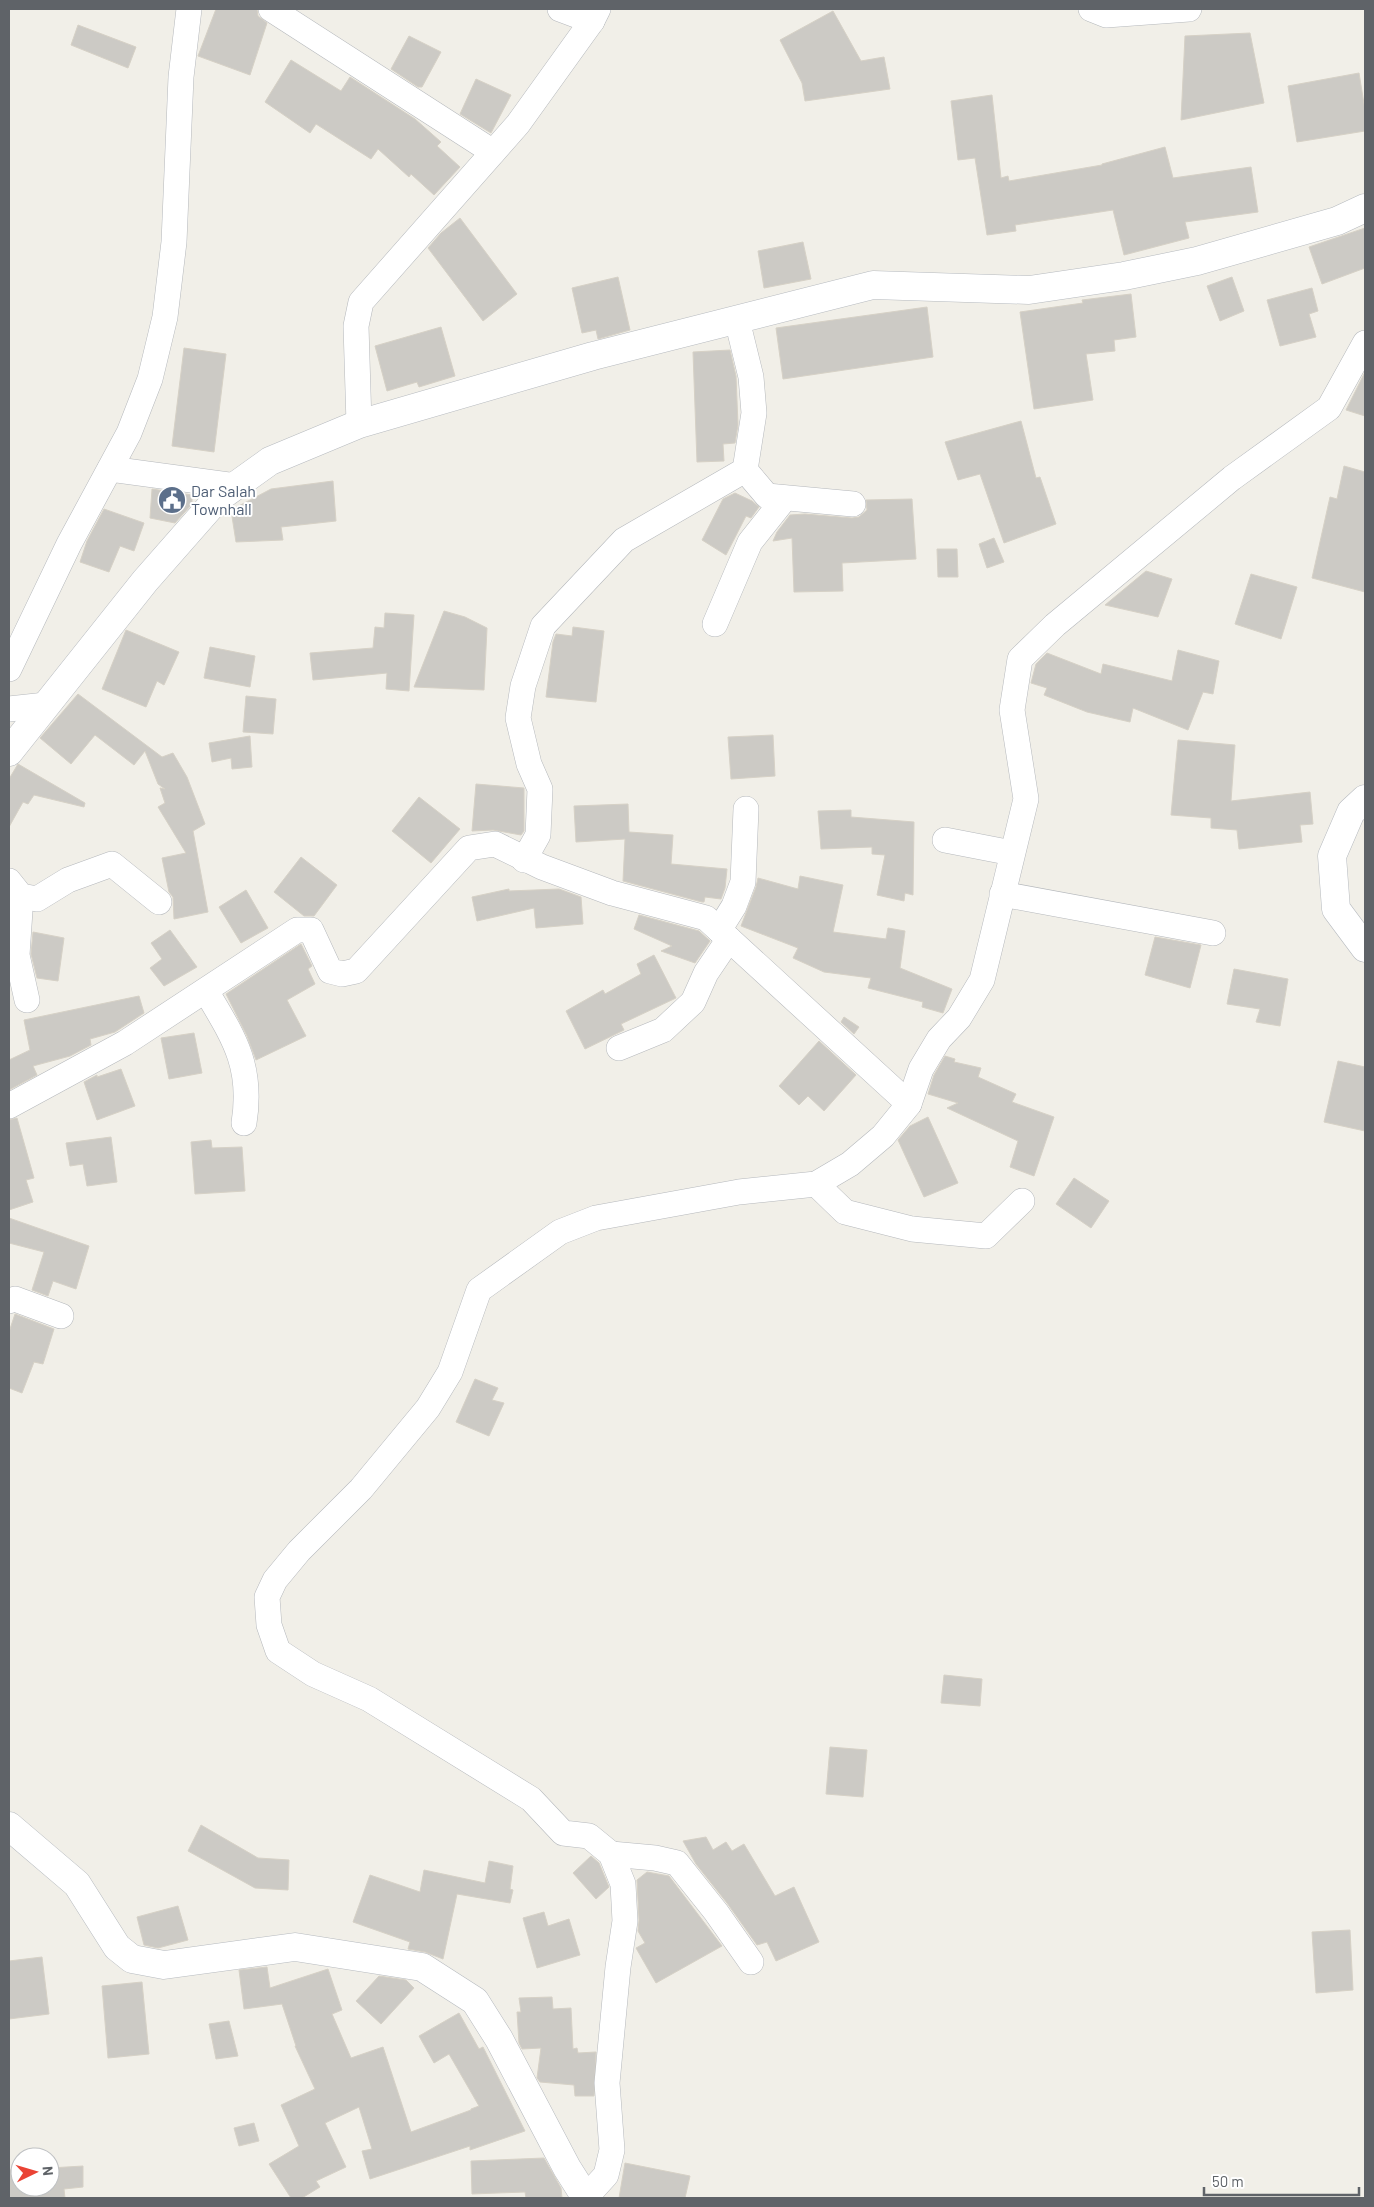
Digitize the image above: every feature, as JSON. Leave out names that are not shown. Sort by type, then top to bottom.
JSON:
[{"type":"street","points":[[9,669],[69,544],[129,433],[150,379],[166,317],[174,242],[181,77],[189,9]]},
{"type":"street","points":[[271,9],[493,152]]},
{"type":"street","points":[[359,424],[356,326],[361,302],[518,124],[595,15],[560,9]]},
{"type":"street","points":[[1091,9],[1106,15],[1189,9]]},
{"type":"street","points":[[9,752],[152,574],[217,499],[270,461],[359,424],[593,356],[873,285],[1030,290],[1124,276],[1197,261],[1337,221],[1365,208]]},
{"type":"street","points":[[737,320],[751,377],[754,413],[745,470],[767,496],[853,504]]},
{"type":"street","points":[[9,1826],[77,1884],[117,1947],[132,1959],[164,1965],[295,1947],[422,1967],[475,2001],[499,2039],[567,2168],[586,2198],[606,2176],[612,2150],[607,2083],[624,1920],[623,1884],[611,1854],[589,1836],[563,1832],[530,1799],[369,1699],[313,1674],[278,1651],[269,1625],[267,1597],[275,1580],[299,1551],[361,1489],[428,1408],[450,1372],[479,1290],[560,1232],[596,1218],[739,1192],[816,1184],[850,1164],[882,1136],[909,1104],[920,1069],[939,1039],[959,1018],[982,980],[1026,799],[1012,710],[1020,659],[1055,625],[1232,478],[1329,408],[1365,343]]},
{"type":"street","points":[[110,469],[236,486]]},
{"type":"street","points":[[524,860],[538,835],[540,789],[528,764],[518,718],[523,686],[543,626],[624,540],[745,470]]},
{"type":"street","points":[[715,624],[750,542],[785,498]]},
{"type":"street","points":[[9,709],[46,705]]},
{"type":"street","points":[[1365,799],[1351,812],[1332,856],[1336,909],[1365,948]]},
{"type":"street","points":[[619,1048],[663,1030],[693,1002],[724,935],[744,882],[746,809]]},
{"type":"street","points":[[945,840],[1012,853]]},
{"type":"street","points":[[9,1106],[125,1043],[297,930],[311,930],[330,971],[342,974],[356,971],[469,848],[495,844],[524,860],[612,893],[706,918],[909,1104]]},
{"type":"street","points":[[27,1000],[17,955],[15,888],[37,899],[68,880],[112,864],[159,902]]},
{"type":"street","points":[[1002,894],[1213,932]]},
{"type":"street","points":[[206,991],[227,1026],[243,1060],[248,1091],[244,1123]]},
{"type":"street","points":[[816,1184],[845,1212],[912,1229],[956,1234],[986,1236],[1022,1201]]},
{"type":"street","points":[[9,1301],[15,1300],[61,1316]]},
{"type":"street","points":[[611,1854],[655,1858],[676,1863],[716,1912],[751,1962]]},
{"type":"building","points":[[216,9],[257,9],[258,16],[267,23],[250,75],[198,56]]},
{"type":"building","points":[[833,11],[861,61],[884,57],[890,89],[805,101],[802,83],[780,40]]},
{"type":"building","points":[[78,25],[136,47],[128,68],[71,45]]},
{"type":"building","points":[[1250,33],[1264,103],[1181,120],[1185,36]]},
{"type":"building","points":[[409,36],[441,52],[422,87],[418,87],[391,69]]},
{"type":"building","points":[[291,60],[341,91],[350,77],[415,119],[441,142],[437,146],[460,167],[434,195],[411,174],[409,177],[378,149],[371,159],[316,124],[310,133],[265,102]]},
{"type":"building","points":[[1359,73],[1365,110],[1365,131],[1297,142],[1288,86]]},
{"type":"building","points":[[476,79],[511,95],[491,133],[460,114]]},
{"type":"building","points":[[992,95],[1001,178],[1008,176],[1009,181],[1102,165],[1165,147],[1173,178],[1251,167],[1258,212],[1185,222],[1189,238],[1124,255],[1113,210],[1015,225],[1016,231],[987,235],[975,158],[958,160],[951,101]]},
{"type":"building","points":[[460,218],[517,294],[483,321],[428,248],[441,233]]},
{"type":"building","points":[[1365,228],[1365,268],[1322,284],[1309,247]]},
{"type":"building","points":[[803,242],[811,279],[764,288],[758,251]]},
{"type":"building","points":[[618,277],[630,330],[598,339],[596,330],[582,333],[572,288]]},
{"type":"building","points":[[1232,277],[1244,311],[1220,321],[1207,286]]},
{"type":"building","points":[[1312,288],[1318,311],[1309,314],[1316,337],[1280,346],[1267,300]]},
{"type":"building","points":[[1131,294],[1136,337],[1114,340],[1115,351],[1086,354],[1093,400],[1034,409],[1020,312],[1083,303],[1082,300]]},
{"type":"building","points":[[927,307],[933,357],[783,379],[776,328]]},
{"type":"building","points":[[441,327],[455,376],[419,387],[417,382],[387,391],[375,346]]},
{"type":"building","points":[[184,348],[226,354],[214,452],[172,446]]},
{"type":"building","points":[[730,350],[736,376],[738,425],[735,443],[723,444],[724,461],[697,462],[693,352]]},
{"type":"building","points":[[1365,372],[1365,416],[1346,410]]},
{"type":"building","points":[[1021,421],[1036,478],[1040,477],[1056,524],[1004,543],[980,474],[958,480],[945,442]]},
{"type":"building","points":[[1344,466],[1365,472],[1365,592],[1312,578],[1330,497],[1337,499]]},
{"type":"building","points":[[333,481],[336,521],[281,527],[283,540],[236,542],[231,510],[271,489]]},
{"type":"building","name":"Dar Salah Townhall","points":[[152,489],[192,495],[192,504],[175,523],[150,518]]},
{"type":"building","points":[[735,493],[752,501],[759,507],[751,518],[746,516],[726,555],[702,540],[723,499]]},
{"type":"building","points":[[912,499],[916,559],[842,563],[843,591],[794,592],[792,538],[773,541],[777,532],[790,515],[805,514],[852,518],[859,517],[867,510],[866,500]]},
{"type":"building","points":[[104,509],[144,523],[134,551],[120,546],[109,572],[80,562],[87,541]]},
{"type":"building","points":[[994,538],[1004,562],[987,568],[979,544]]},
{"type":"building","points":[[937,549],[957,549],[958,577],[938,577]]},
{"type":"building","points":[[1146,571],[1172,579],[1158,617],[1105,605]]},
{"type":"building","points":[[1251,574],[1297,587],[1281,639],[1235,624]]},
{"type":"building","points":[[444,611],[465,617],[487,628],[484,690],[414,687]]},
{"type":"building","points":[[385,613],[414,615],[409,691],[386,689],[387,673],[313,680],[310,653],[373,648],[375,627],[384,628]]},
{"type":"building","points":[[573,627],[604,631],[596,702],[546,697],[553,642],[556,634],[572,636]]},
{"type":"building","points":[[126,630],[179,652],[164,685],[157,681],[146,707],[102,689]]},
{"type":"building","points":[[210,647],[255,656],[250,687],[204,678]]},
{"type":"building","points":[[1178,650],[1219,661],[1213,694],[1203,692],[1188,730],[1133,708],[1130,722],[1087,712],[1044,695],[1047,688],[1031,683],[1036,664],[1047,653],[1101,674],[1103,664],[1172,681]]},
{"type":"building","points":[[78,694],[162,757],[173,753],[187,777],[205,824],[193,831],[208,912],[174,919],[173,897],[169,892],[162,858],[186,853],[158,807],[165,803],[160,788],[165,789],[158,784],[145,751],[134,765],[95,735],[71,764],[40,738]]},
{"type":"building","points":[[246,696],[276,699],[273,734],[243,732]]},
{"type":"building","points":[[773,735],[775,776],[731,779],[728,737]]},
{"type":"building","points":[[250,736],[252,767],[232,769],[231,758],[212,762],[209,743]]},
{"type":"building","points":[[1178,740],[1235,745],[1231,801],[1310,792],[1313,824],[1300,825],[1302,842],[1239,849],[1237,830],[1211,828],[1211,818],[1171,815]]},
{"type":"building","points":[[18,764],[85,803],[84,807],[34,795],[28,804],[23,802],[9,827],[9,779]]},
{"type":"building","points":[[476,784],[524,788],[524,831],[521,835],[493,830],[472,831]]},
{"type":"building","points":[[419,797],[460,829],[431,863],[392,831]]},
{"type":"building","points":[[628,804],[629,832],[673,835],[671,864],[727,869],[725,888],[721,899],[705,897],[704,902],[702,902],[623,881],[625,839],[576,842],[574,806]]},
{"type":"building","points":[[851,810],[851,817],[914,822],[913,895],[905,893],[904,901],[877,895],[885,855],[872,854],[872,847],[821,849],[818,811]]},
{"type":"building","points":[[301,857],[337,885],[314,916],[304,916],[274,892]]},
{"type":"building","points":[[800,876],[843,885],[833,932],[886,939],[888,928],[905,931],[900,968],[952,989],[943,1013],[922,1007],[923,1002],[868,988],[871,978],[824,972],[793,958],[798,948],[741,926],[758,878],[798,889]]},
{"type":"building","points":[[509,889],[509,891],[559,889],[581,897],[583,924],[536,928],[534,908],[477,921],[472,897]]},
{"type":"building","points":[[246,890],[268,928],[241,943],[219,907]]},
{"type":"building","points":[[639,915],[699,931],[710,941],[695,963],[661,951],[672,946],[634,929]]},
{"type":"building","points":[[170,930],[197,967],[164,986],[150,968],[162,959],[151,943]]},
{"type":"building","points":[[33,932],[64,938],[58,981],[37,978],[31,954]]},
{"type":"building","points":[[1155,937],[1201,945],[1190,988],[1145,975]]},
{"type":"building","points":[[301,944],[312,966],[308,969],[315,984],[287,1000],[306,1036],[256,1060],[247,1036],[226,994]]},
{"type":"building","points":[[654,955],[676,998],[621,1024],[624,1030],[585,1049],[566,1011],[603,990],[605,994],[641,974],[637,964]]},
{"type":"building","points":[[1234,969],[1288,979],[1280,1026],[1256,1022],[1260,1009],[1227,1004]]},
{"type":"building","points":[[139,996],[144,1013],[115,1032],[90,1039],[91,1045],[70,1056],[33,1066],[37,1075],[9,1090],[9,1060],[30,1050],[24,1020]]},
{"type":"building","points":[[844,1017],[859,1027],[854,1034],[841,1022]]},
{"type":"building","points":[[194,1033],[202,1073],[169,1079],[161,1038]]},
{"type":"building","points":[[819,1041],[856,1075],[824,1111],[808,1096],[799,1105],[779,1086]]},
{"type":"building","points":[[945,1056],[955,1059],[954,1062],[981,1068],[978,1077],[1016,1094],[1012,1102],[1054,1117],[1034,1176],[1010,1167],[1018,1141],[947,1108],[958,1103],[928,1094],[934,1075]]},
{"type":"building","points":[[1338,1061],[1365,1067],[1365,1131],[1324,1122]]},
{"type":"building","points":[[121,1069],[135,1106],[97,1120],[84,1082],[97,1075],[97,1077]]},
{"type":"building","points":[[928,1117],[958,1183],[924,1197],[898,1140],[910,1126]]},
{"type":"building","points":[[17,1118],[34,1178],[26,1180],[33,1202],[9,1210],[9,1120]]},
{"type":"building","points":[[111,1137],[117,1182],[87,1186],[83,1164],[70,1166],[66,1143]]},
{"type":"building","points":[[211,1140],[212,1148],[242,1147],[245,1191],[195,1194],[191,1142]]},
{"type":"building","points":[[1074,1178],[1109,1201],[1091,1228],[1056,1204]]},
{"type":"building","points":[[9,1218],[89,1246],[76,1289],[53,1281],[48,1296],[32,1290],[44,1252],[9,1243]]},
{"type":"building","points":[[15,1314],[54,1329],[43,1364],[34,1362],[22,1393],[9,1388],[9,1332]]},
{"type":"building","points":[[475,1379],[498,1388],[492,1400],[504,1403],[489,1436],[456,1422]]},
{"type":"building","points":[[944,1675],[982,1679],[980,1706],[941,1703]]},
{"type":"building","points":[[830,1747],[867,1750],[863,1797],[826,1794]]},
{"type":"building","points":[[201,1825],[258,1858],[289,1860],[288,1890],[255,1888],[188,1851]]},
{"type":"building","points":[[706,1837],[713,1850],[726,1842],[732,1851],[744,1844],[775,1896],[794,1887],[819,1942],[776,1961],[767,1942],[757,1945],[696,1864],[683,1841]]},
{"type":"building","points":[[591,1856],[599,1863],[609,1887],[596,1899],[573,1873]]},
{"type":"building","points":[[489,1861],[513,1866],[510,1889],[513,1890],[510,1903],[457,1894],[443,1959],[425,1952],[408,1949],[410,1942],[353,1922],[370,1875],[420,1892],[424,1870],[485,1883]]},
{"type":"building","points":[[647,1872],[669,1876],[722,1946],[656,1983],[636,1948],[645,1943],[638,1931],[637,1880]]},
{"type":"building","points":[[178,1906],[188,1940],[158,1948],[144,1945],[137,1917]]},
{"type":"building","points":[[544,1912],[548,1926],[569,1919],[580,1955],[537,1968],[523,1918]]},
{"type":"building","points":[[1350,1930],[1353,1990],[1316,1993],[1312,1932]]},
{"type":"building","points":[[42,1957],[49,2014],[9,2019],[9,1961]]},
{"type":"building","points":[[267,1967],[270,1988],[328,1969],[342,2010],[332,2014],[351,2058],[383,2047],[411,2132],[479,2106],[449,2054],[434,2063],[419,2036],[459,2013],[479,2049],[483,2047],[525,2131],[470,2150],[470,2146],[370,2179],[362,2151],[372,2149],[359,2107],[325,2123],[346,2167],[316,2181],[320,2187],[302,2198],[291,2198],[269,2164],[299,2146],[281,2105],[315,2089],[295,2046],[282,2004],[244,2009],[239,1970]]},
{"type":"building","points":[[379,1976],[406,1980],[414,1988],[381,2024],[356,2001]]},
{"type":"building","points":[[142,1982],[149,2054],[108,2058],[102,1986]]},
{"type":"building","points":[[552,1997],[553,2009],[571,2008],[573,2049],[577,2048],[578,2053],[596,2052],[594,2096],[575,2096],[574,2085],[540,2082],[537,2078],[541,2048],[522,2049],[519,2043],[517,2012],[521,2012],[519,1998]]},
{"type":"building","points":[[229,2021],[238,2056],[216,2059],[209,2024]]},
{"type":"building","points":[[254,2123],[259,2141],[239,2146],[234,2128]]},
{"type":"building","points":[[544,2158],[561,2188],[562,2198],[526,2198],[525,2192],[472,2194],[471,2161]]},
{"type":"building","points":[[625,2163],[690,2176],[685,2198],[619,2198]]},
{"type":"building","points":[[83,2166],[83,2187],[64,2189],[65,2198],[9,2198],[10,2170],[10,2197],[60,2197],[60,2167]]},
{"type":"place","name":"Dar Salah Townhall","points":[[172,500]]}]
